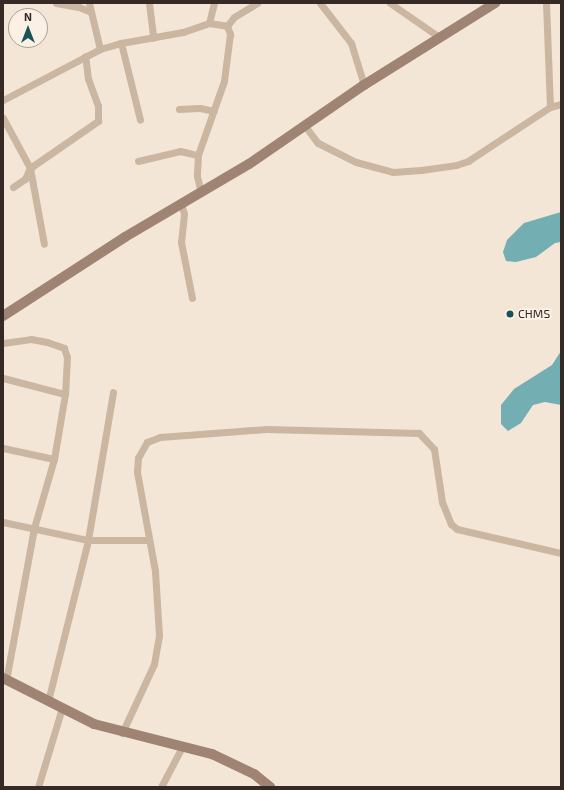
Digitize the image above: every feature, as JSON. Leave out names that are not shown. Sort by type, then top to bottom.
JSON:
[{"type":"street","points":[[56,3],[79,7],[91,12]]},
{"type":"street","points":[[89,3],[100,49]]},
{"type":"street","points":[[149,3],[153,38]]},
{"type":"street","points":[[209,23],[214,3]]},
{"type":"street","points":[[227,26],[234,17],[257,3]]},
{"type":"street","points":[[320,3],[351,43],[364,85]]},
{"type":"street","points":[[390,3],[439,37]]},
{"type":"street","points":[[3,316],[181,204],[201,193],[305,126],[364,85],[495,3]]},
{"type":"street","points":[[546,3],[550,107]]},
{"type":"street","points":[[3,100],[85,56],[121,42],[153,38],[196,29],[209,23],[227,26]]},
{"type":"street","points":[[201,193],[197,176],[198,155],[224,81],[229,53],[230,34],[227,26]]},
{"type":"street","points":[[121,42],[140,120]]},
{"type":"street","points":[[13,188],[25,179],[30,168],[98,121],[98,106],[88,79],[85,56]]},
{"type":"street","points":[[305,126],[318,143],[356,162],[393,172],[421,170],[456,165],[468,161],[550,107],[561,104]]},
{"type":"street","points":[[179,109],[200,108],[214,111]]},
{"type":"street","points":[[3,118],[30,168],[44,244]]},
{"type":"street","points":[[138,161],[180,151],[198,155]]},
{"type":"street","points":[[181,204],[184,214],[181,242],[192,298]]},
{"type":"street","points":[[3,342],[31,339],[64,348],[67,357],[65,394],[54,458],[34,528],[4,679],[94,724],[122,733],[182,747],[235,764],[270,787]]},
{"type":"street","points":[[3,378],[65,394]]},
{"type":"street","points":[[48,701],[88,540],[113,392]]},
{"type":"street","points":[[122,733],[154,664],[158,642],[155,571],[137,472],[138,458],[148,442],[160,437],[266,429],[400,431],[419,433],[434,450],[442,502],[451,524],[457,529],[561,553]]},
{"type":"street","points":[[3,448],[54,458]]},
{"type":"street","points":[[3,522],[88,540],[149,540]]},
{"type":"street","points":[[38,787],[62,708]]},
{"type":"street","points":[[161,787],[182,747]]},
{"type":"water","points":[[561,212],[561,242],[555,243],[536,257],[516,262],[506,261],[503,252],[507,240],[524,223]]},
{"type":"water","points":[[561,351],[561,405],[545,402],[533,405],[521,423],[508,431],[501,424],[501,405],[514,389],[552,365]]},
{"type":"place","name":"CHMS","points":[[510,314]]}]
